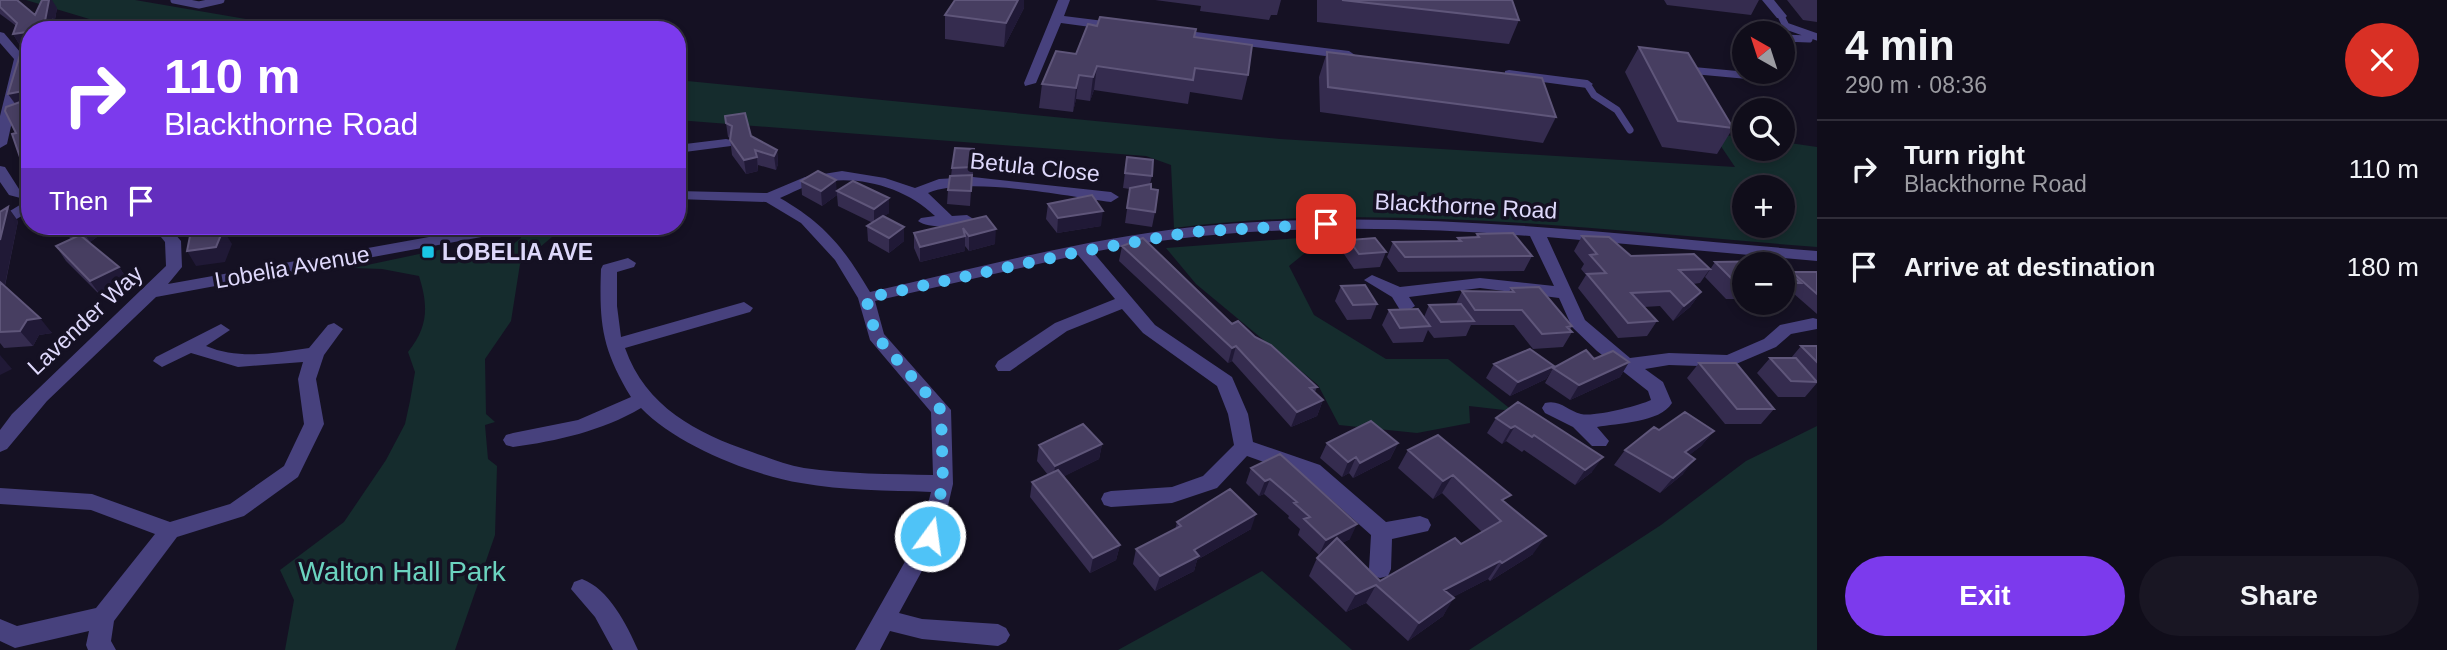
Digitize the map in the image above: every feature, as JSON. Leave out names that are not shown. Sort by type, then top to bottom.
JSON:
[{"type":"street","points":[[1030,83],[1064,0]]},
{"type":"street","points":[[1768,0],[1781,16]]},
{"type":"street","points":[[1057,19],[1351,58],[1365,57]]},
{"type":"street","points":[[0,36],[21,54]]},
{"type":"street","points":[[1494,73],[1587,84]]},
{"type":"street","points":[[0,144],[11,115],[21,74]]},
{"type":"street","points":[[699,146],[708,133]]},
{"type":"street","points":[[686,148],[726,143]]},
{"type":"street","points":[[0,170],[14,192],[21,194]]},
{"type":"street","points":[[686,195],[769,198],[810,180],[842,174],[885,182],[923,196],[948,220]]},
{"type":"street","name":"Betula Close","points":[[915,193],[939,183],[973,181],[1111,197]]},
{"type":"street","points":[[769,198],[806,220],[841,257],[866,298],[876,336],[941,410],[943,484],[930,536],[867,650]]},
{"type":"street","points":[[0,224],[21,210]]},
{"type":"street","points":[[926,221],[967,220]]},
{"type":"street","name":"Blackthorne Road","points":[[866,298],[1083,251],[1192,232],[1351,222],[1536,233],[1817,256]]},
{"type":"street","points":[[1536,233],[1547,250],[1578,323],[1656,387],[1662,403],[1643,412],[1580,422]]},
{"type":"street","name":"Lavender Way","points":[[0,444],[54,381],[153,292],[174,267],[173,242],[167,235]]},
{"type":"street","name":"Lobelia Avenue","points":[[153,292],[437,235]]},
{"type":"street","points":[[1083,251],[1149,329],[1225,382],[1238,414],[1244,447]]},
{"type":"street","points":[[628,263],[609,269],[606,297],[613,345],[621,370],[641,400],[672,425],[717,450],[802,476],[943,484]]},
{"type":"street","points":[[1372,280],[1402,299],[1480,283],[1563,293]]},
{"type":"street","points":[[1003,366],[1061,327],[1126,301]]},
{"type":"street","points":[[613,345],[744,307]]},
{"type":"street","points":[[1627,365],[1669,359],[1730,361],[1770,343],[1786,329],[1813,324]]},
{"type":"street","points":[[104,650],[98,645],[103,617],[170,531],[237,510],[291,471],[314,424],[307,379],[315,354],[334,329]]},
{"type":"street","points":[[162,361],[221,330]]},
{"type":"street","points":[[193,347],[215,358],[254,361],[315,354]]},
{"type":"street","points":[[513,440],[536,437],[614,416],[641,400]]},
{"type":"street","points":[[1552,408],[1580,422],[1599,441]]},
{"type":"street","points":[[1111,499],[1172,495],[1210,482],[1244,447]]},
{"type":"street","points":[[1244,447],[1313,471],[1382,532]]},
{"type":"street","points":[[0,496],[92,502],[170,531]]},
{"type":"street","points":[[1382,532],[1420,525]]},
{"type":"street","points":[[1380,569],[1382,532]]},
{"type":"street","points":[[582,589],[603,610],[626,650]]},
{"type":"street","points":[[0,629],[15,636],[103,617]]},
{"type":"street","points":[[885,620],[922,629],[999,635]]},
{"type":"lane","points":[[174,0],[199,5],[221,0]]},
{"type":"lane","points":[[1781,16],[1786,26],[1817,38]]},
{"type":"lane","points":[[1796,38],[1817,38]]},
{"type":"lane","points":[[1685,69],[1732,75]]},
{"type":"lane","points":[[1587,84],[1594,95],[1617,110],[1630,130]]},
{"type":"green space","points":[[26,0],[135,0],[257,21],[96,21]]},
{"type":"green space","points":[[686,81],[1280,139],[1735,167],[1712,133],[1732,136],[1732,161],[1795,161],[1795,144],[1817,147],[1817,247],[1496,221],[1415,218],[1254,220],[1174,228],[1171,165],[1146,156],[686,121]]},
{"type":"green space","name":"Walton Hall Park","points":[[520,235],[554,235],[520,264],[511,321],[485,359],[486,414],[495,422],[485,425],[488,459],[497,466],[495,535],[455,650],[285,650],[294,600],[280,570],[344,522],[386,460],[405,424],[410,401],[415,372],[408,352],[420,333],[425,315],[419,276],[382,269],[353,268],[443,249],[444,253],[468,260],[485,260],[501,253],[521,238]]},
{"type":"green space","points":[[1326,236],[1289,266],[1314,315],[1386,359],[1448,359],[1513,411],[1469,406],[1470,423],[1417,433],[1339,425],[1318,385],[1196,284],[1166,248]]},
{"type":"green space","points":[[1817,426],[1817,650],[1469,650],[1661,525],[1746,461]]},
{"type":"green space","points":[[1262,571],[1352,650],[1118,650]]},
{"type":"building","points":[[0,0],[17,0],[35,15],[42,0],[49,0],[45,21],[21,21],[21,33],[13,34],[17,23],[0,7]]},
{"type":"building","points":[[955,0],[1018,0],[1006,23],[945,15]]},
{"type":"building","points":[[1342,0],[1512,0],[1519,20]]},
{"type":"building","points":[[1100,17],[1196,29],[1194,37],[1252,45],[1248,75],[1195,68],[1193,80],[1097,66],[1093,77],[1079,75],[1076,88],[1042,84],[1056,51],[1076,54],[1088,24],[1097,26]]},
{"type":"building","points":[[1639,47],[1688,53],[1732,128],[1678,121]]},
{"type":"building","points":[[21,52],[21,91],[8,94]]},
{"type":"building","points":[[1327,52],[1542,78],[1556,117],[1328,87]]},
{"type":"building","points":[[21,102],[21,160],[12,134],[16,133],[5,111],[6,107]]},
{"type":"building","points":[[745,113],[751,136],[777,150],[774,156],[755,150],[757,157],[744,160],[730,140],[732,126],[726,123],[725,116]]},
{"type":"building","points":[[955,148],[974,149],[973,167],[952,168]]},
{"type":"building","points":[[1127,157],[1153,160],[1152,176],[1125,173]]},
{"type":"building","points":[[818,171],[836,180],[821,191],[801,181]]},
{"type":"building","points":[[972,175],[971,191],[948,190],[950,176]]},
{"type":"building","points":[[853,181],[889,198],[874,209],[837,191]]},
{"type":"building","points":[[1151,184],[1151,189],[1158,190],[1155,212],[1127,208],[1130,188]]},
{"type":"building","points":[[1092,195],[1103,211],[1058,218],[1048,204]]},
{"type":"building","points":[[8,207],[0,240],[0,212]]},
{"type":"building","points":[[883,216],[904,227],[889,238],[867,226]]},
{"type":"building","points":[[986,216],[996,229],[969,236],[963,228],[965,236],[920,247],[914,233]]},
{"type":"building","points":[[1513,233],[1532,256],[1405,257],[1393,242],[1461,241],[1458,238],[1479,237],[1477,234]]},
{"type":"building","points":[[80,235],[119,267],[90,281],[56,246]]},
{"type":"building","points":[[190,235],[221,235],[216,247],[187,251]]},
{"type":"building","points":[[1582,236],[1609,237],[1631,256],[1694,254],[1710,269],[1679,270],[1701,292],[1684,306],[1670,291],[1631,293],[1657,321],[1628,323],[1587,274],[1606,273],[1590,255],[1597,254]]},
{"type":"building","points":[[1143,238],[1232,324],[1238,321],[1255,337],[1271,345],[1317,387],[1310,388],[1323,400],[1297,412],[1236,346],[1232,348],[1122,246]]},
{"type":"building","points":[[1375,238],[1386,252],[1359,254],[1349,240]]},
{"type":"building","points":[[1715,262],[1732,262],[1732,279]]},
{"type":"building","points":[[1795,272],[1817,272],[1817,294],[1795,275]]},
{"type":"building","points":[[0,282],[40,318],[27,320],[20,331],[0,332]]},
{"type":"building","points":[[1365,285],[1377,304],[1353,305],[1341,286]]},
{"type":"building","points":[[1539,287],[1572,326],[1567,327],[1572,332],[1542,334],[1522,310],[1475,310],[1462,291],[1514,292],[1511,288]]},
{"type":"building","points":[[1461,304],[1474,321],[1441,322],[1429,305]]},
{"type":"building","points":[[1418,309],[1430,326],[1400,328],[1389,310]]},
{"type":"building","points":[[1801,346],[1817,346],[1817,362]]},
{"type":"building","points":[[1530,349],[1554,366],[1518,382],[1494,364]]},
{"type":"building","points":[[1586,350],[1594,359],[1613,351],[1629,362],[1579,385],[1553,368]]},
{"type":"building","points":[[1770,358],[1796,358],[1817,382],[1791,381]]},
{"type":"building","points":[[1699,363],[1736,363],[1774,409],[1737,409]]},
{"type":"building","points":[[1518,402],[1603,457],[1585,470],[1534,435],[1532,437],[1515,426],[1511,428],[1496,418]]},
{"type":"building","points":[[1685,412],[1714,431],[1685,452],[1695,459],[1673,478],[1625,450],[1654,427],[1659,430]]},
{"type":"building","points":[[1371,421],[1398,443],[1360,463],[1356,457],[1348,462],[1327,443]]},
{"type":"building","points":[[1083,424],[1102,444],[1055,466],[1039,445]]},
{"type":"building","points":[[1438,435],[1511,495],[1502,500],[1546,536],[1502,563],[1500,561],[1444,590],[1454,598],[1419,623],[1376,585],[1356,594],[1317,558],[1337,538],[1380,581],[1455,538],[1461,544],[1501,521],[1453,475],[1443,481],[1408,450]]},
{"type":"building","points":[[1280,454],[1357,524],[1326,540],[1304,519],[1310,517],[1294,503],[1297,502],[1270,479],[1265,481],[1251,468]]},
{"type":"building","points":[[1058,470],[1120,545],[1093,558],[1032,482]]},
{"type":"building","points":[[1230,489],[1256,514],[1194,550],[1199,556],[1160,576],[1136,549],[1181,526],[1177,522]]},
{"type":"place","name":"LOBELIA AVE","points":[[428,252]]},
{"type":"route","points":[[930,536],[943,484],[941,410],[876,336],[866,298],[1083,251],[1192,232],[1326,224]]}]
